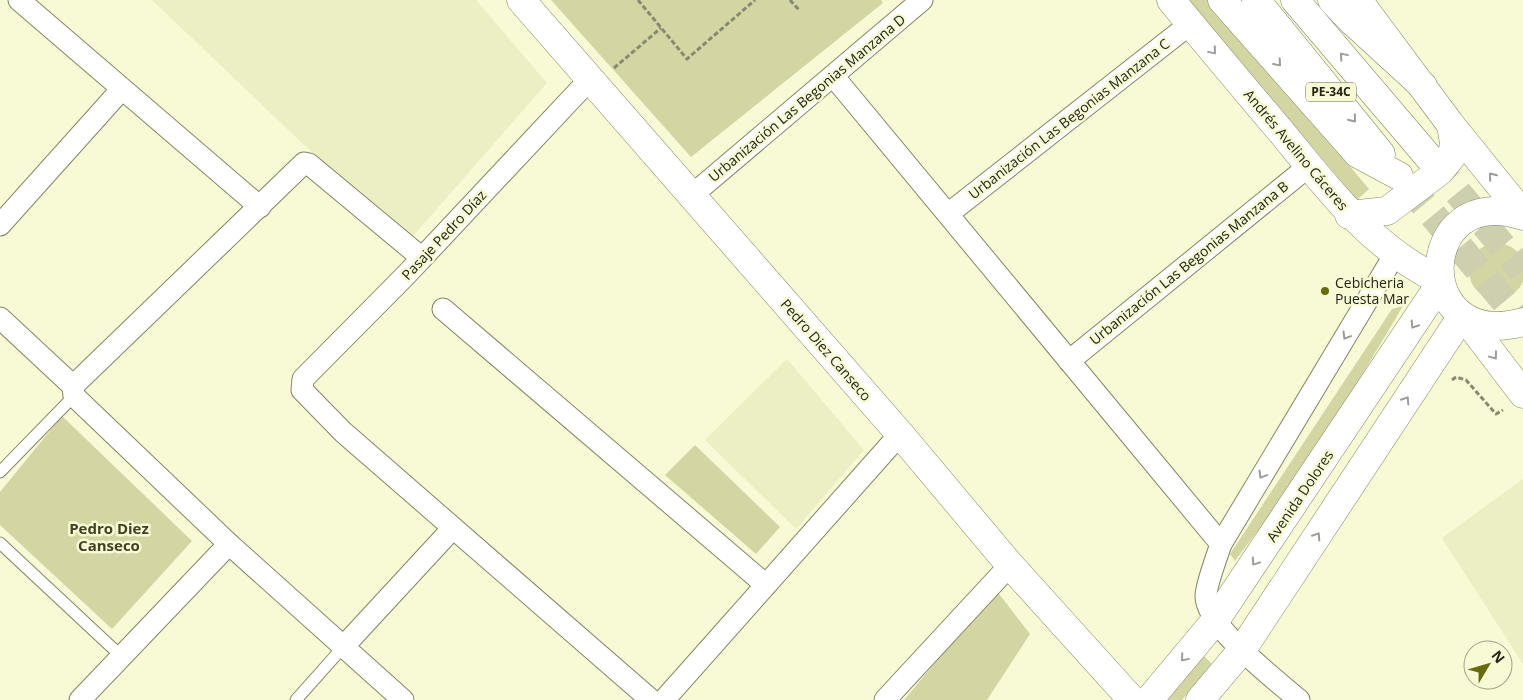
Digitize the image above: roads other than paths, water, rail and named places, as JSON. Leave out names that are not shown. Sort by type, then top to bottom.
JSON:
[{"type":"main road","name":"Pedro Diez Canseco","points":[[521,0],[900,434],[1010,565],[1132,700]]},
{"type":"main road","name":"Andrés Avelino Cáceres","points":[[1171,0],[1350,215],[1395,254],[1416,269],[1440,282]]},
{"type":"main road","name":"PE-34C","points":[[1222,0],[1358,154],[1402,179],[1256,0]]},
{"type":"main road","name":"PE-34C","points":[[1296,0],[1431,160]]},
{"type":"main road","points":[[1332,0],[1352,21],[1423,86]]},
{"type":"main road","points":[[1358,0],[1451,125],[1523,215]]},
{"type":"main road","points":[[1350,215],[1387,210],[1440,171],[1452,156],[1454,143],[1451,125]]},
{"type":"main road","points":[[1523,215],[1506,210],[1487,210],[1469,216],[1454,228],[1443,244],[1438,262],[1440,282],[1448,302],[1464,318],[1523,394]]},
{"type":"main road","name":"Avenida Dolores","points":[[1149,700],[1215,621],[1440,282]]},
{"type":"main road","points":[[1464,318],[1484,326],[1504,327],[1523,322]]},
{"type":"main road","points":[[1200,700],[1242,650],[1464,318]]},
{"type":"street","points":[[18,0],[260,208]]},
{"type":"street","name":"Urbanización Las Begonias Manzana D","points":[[691,196],[834,77],[921,0]]},
{"type":"street","name":"Urbanización Las Begonias Manzana C","points":[[948,214],[1190,24]]},
{"type":"street","points":[[834,77],[1221,544]]},
{"type":"street","name":"Pasaje Pedro Díaz","points":[[453,528],[343,432],[302,390],[303,379],[592,82]]},
{"type":"street","points":[[0,224],[121,90]]},
{"type":"street","points":[[73,391],[260,208],[302,164],[307,163],[422,258]]},
{"type":"street","name":"Urbanización Las Begonias Manzana B","points":[[1069,361],[1309,166]]},
{"type":"street","points":[[1299,700],[1242,650],[1215,621],[1206,596],[1221,544],[1395,254]]},
{"type":"street","points":[[443,309],[766,584]]},
{"type":"street","points":[[0,318],[229,544],[403,700]]},
{"type":"street","points":[[664,700],[900,434]]},
{"type":"street","points":[[344,646],[453,528],[651,700]]},
{"type":"street","points":[[80,700],[229,544]]},
{"type":"street","points":[[885,700],[1010,565]]},
{"type":"lane","points":[[0,472],[73,391]]},
{"type":"lane","points":[[0,544],[121,656]]},
{"type":"lane","points":[[296,700],[344,646]]},
{"type":"tunnel","points":[[1431,160],[1523,271]]},
{"type":"tunnel","points":[[1406,183],[1523,323]]},
{"type":"place","name":"Cebicheria Puesta Mar","points":[[1325,291]]},
{"type":"district","name":"Pedro Diez Canseco","points":[[109,538]]}]
